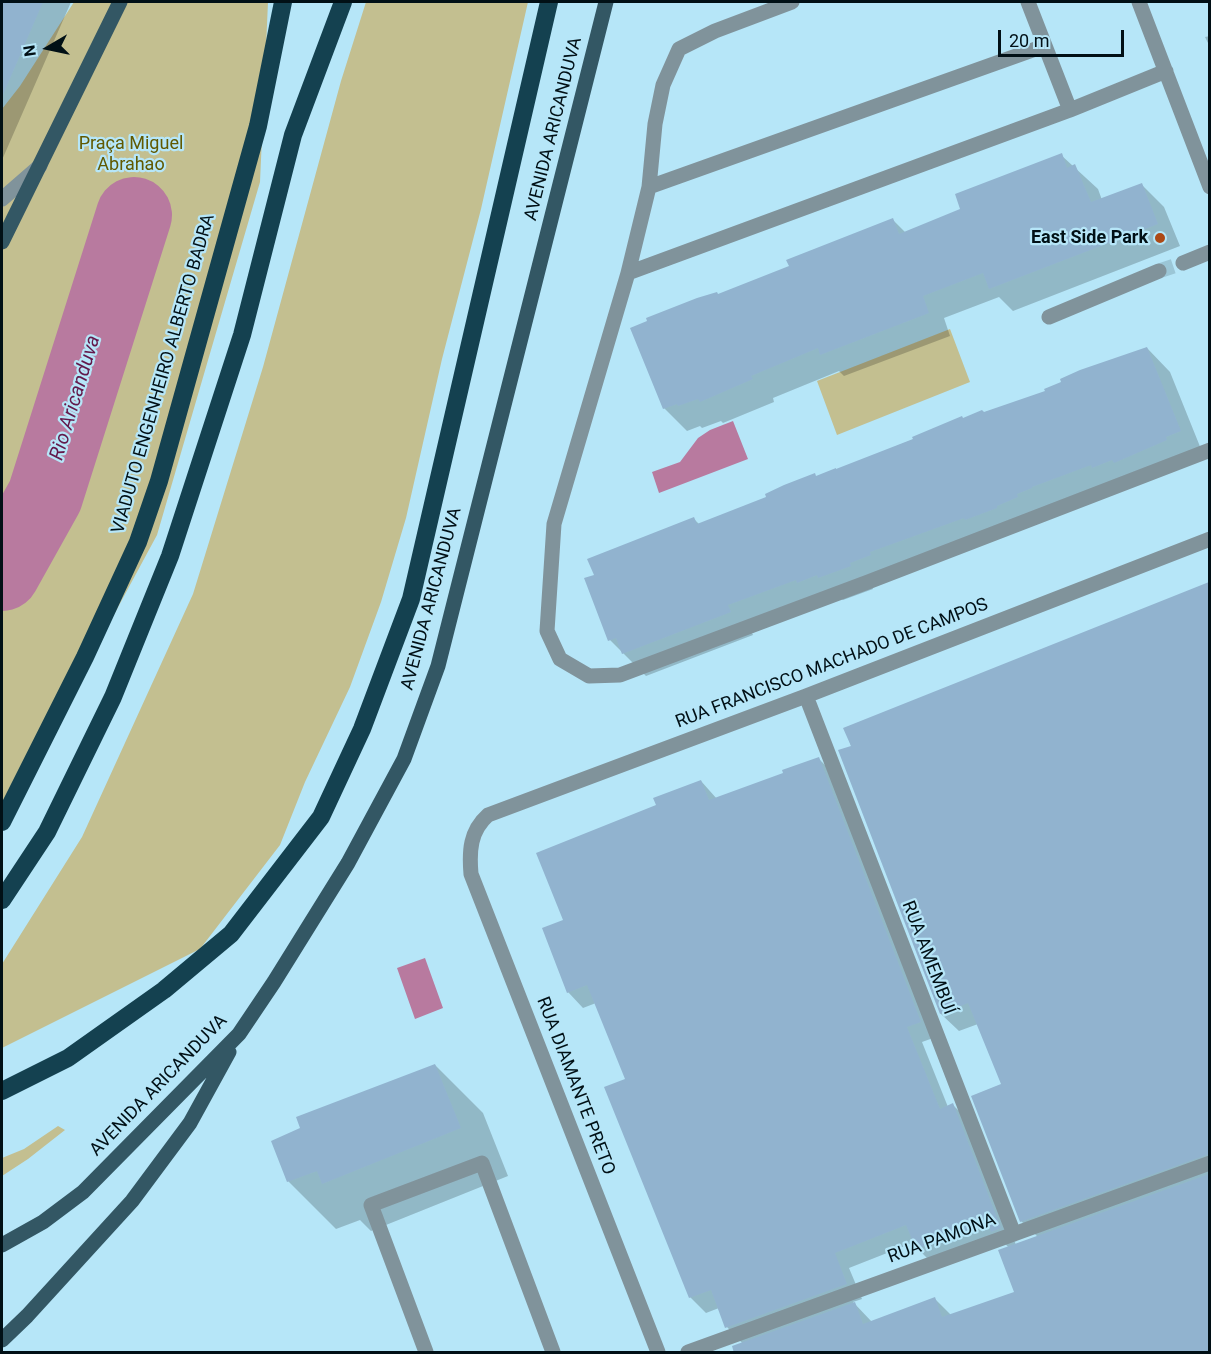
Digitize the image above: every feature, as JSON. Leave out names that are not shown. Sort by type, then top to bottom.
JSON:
[{"type":"highway","name":"VIADUTO ENGENHEIRO ALBERTO BADRA","points":[[2,822],[85,657],[138,542],[162,470],[258,126],[283,2]]},
{"type":"highway","points":[[2,900],[47,832],[113,697],[170,556],[242,335],[293,135],[343,2]]},
{"type":"highway","points":[[2,1091],[69,1058],[164,990],[231,934],[321,817],[362,729],[411,599],[549,2]]},
{"type":"main road","points":[[2,242],[120,2]]},
{"type":"main road","name":"AVENIDA ARICANDUVA","points":[[2,1245],[43,1222],[83,1192],[238,1034],[274,982],[348,863],[404,759],[438,666],[606,2]]},
{"type":"main road","points":[[2,1340],[27,1316],[132,1201],[190,1123],[238,1034]]},
{"type":"street","points":[[792,2],[715,31],[679,49],[663,85],[655,124],[649,187],[628,273],[554,524],[547,631],[560,659],[589,676],[620,675],[1209,450]]},
{"type":"street","points":[[1028,2],[1070,110]]},
{"type":"street","points":[[1139,2],[1209,187]]},
{"type":"street","points":[[649,187],[1044,46]]},
{"type":"street","points":[[628,273],[1167,72]]},
{"type":"street","points":[[2,199],[40,166]]},
{"type":"street","points":[[1183,262],[1209,252]]},
{"type":"street","points":[[1049,317],[1159,271]]},
{"type":"street","name":"RUA FRANCISCO MACHADO DE CAMPOS","points":[[474,832],[488,815],[806,696],[1209,539]]},
{"type":"street","name":"RUA AMEMBUÍ","points":[[806,696],[1014,1234]]},
{"type":"street","name":"RUA DIAMANTE PRETO","points":[[474,832],[469,856],[471,874],[658,1353]]},
{"type":"street","points":[[426,1353],[371,1205],[482,1163],[553,1353]]},
{"type":"street","name":"RUA PAMONA","points":[[688,1353],[1209,1163]]},
{"type":"green space","name":"Praça Miguel Abrahao","points":[[74,2],[268,2],[260,182],[157,535],[2,822],[2,109],[20,86]]},
{"type":"green space","points":[[366,2],[528,2],[481,209],[442,359],[406,518],[381,602],[350,687],[305,782],[280,845],[200,949],[2,1048],[2,964],[82,837],[193,594],[263,367],[341,81]]},
{"type":"green space","points":[[950,329],[970,382],[837,435],[817,381]]},
{"type":"green space","points":[[58,1126],[65,1130],[2,1176],[2,1158],[24,1149]]},
{"type":"shaded area","points":[[733,421],[748,459],[659,493],[652,472],[680,462],[698,438],[710,430]]},
{"type":"shaded area","points":[[425,958],[443,1008],[415,1019],[397,968]]},
{"type":"building","points":[[2,2],[43,2],[2,97]]},
{"type":"building","points":[[1062,153],[1067,168],[1075,164],[1091,202],[1142,183],[1158,224],[989,289],[983,273],[923,296],[929,313],[820,355],[818,348],[751,376],[753,379],[700,402],[698,399],[663,409],[630,328],[647,321],[646,318],[697,298],[717,292],[718,294],[789,266],[786,260],[893,218],[899,234],[960,209],[955,194]]},
{"type":"building","points":[[1147,347],[1181,431],[1166,437],[1167,440],[1114,463],[1112,460],[1092,468],[1091,465],[1032,487],[997,508],[870,552],[871,555],[850,563],[851,566],[818,578],[817,575],[797,583],[796,580],[728,605],[731,612],[622,654],[616,638],[608,641],[584,578],[594,575],[587,559],[694,517],[697,524],[766,497],[765,494],[784,485],[815,473],[816,476],[836,469],[913,439],[912,437],[962,416],[963,418],[982,410],[984,412],[1045,391],[1044,389],[1061,382],[1060,379],[1080,370]]},
{"type":"building","points":[[1209,582],[1209,1154],[1020,1222],[971,1096],[1001,1084],[968,1003],[940,1014],[838,750],[851,746],[843,728]]},
{"type":"building","points":[[819,757],[921,1022],[907,1027],[940,1109],[953,1103],[1001,1228],[991,1232],[988,1223],[916,1249],[906,1225],[835,1253],[847,1284],[725,1328],[711,1290],[689,1298],[604,1087],[625,1079],[587,985],[567,993],[542,928],[563,920],[536,853],[656,805],[653,798],[701,780],[709,800]]},
{"type":"building","points":[[435,1064],[461,1128],[322,1184],[317,1171],[287,1182],[271,1141],[300,1128],[296,1117]]},
{"type":"building","points":[[1209,1174],[1209,1353],[734,1353],[732,1346],[855,1302],[863,1324],[935,1297],[942,1317],[1014,1292],[998,1250]]},
{"type":"waterway","name":"Rio Aricanduva","points":[[2,573],[45,496],[134,215]]},
{"type":"tunnel","points":[[1159,271],[1183,263]]},
{"type":"place","name":"East Side Park","points":[[1160,238]]}]
